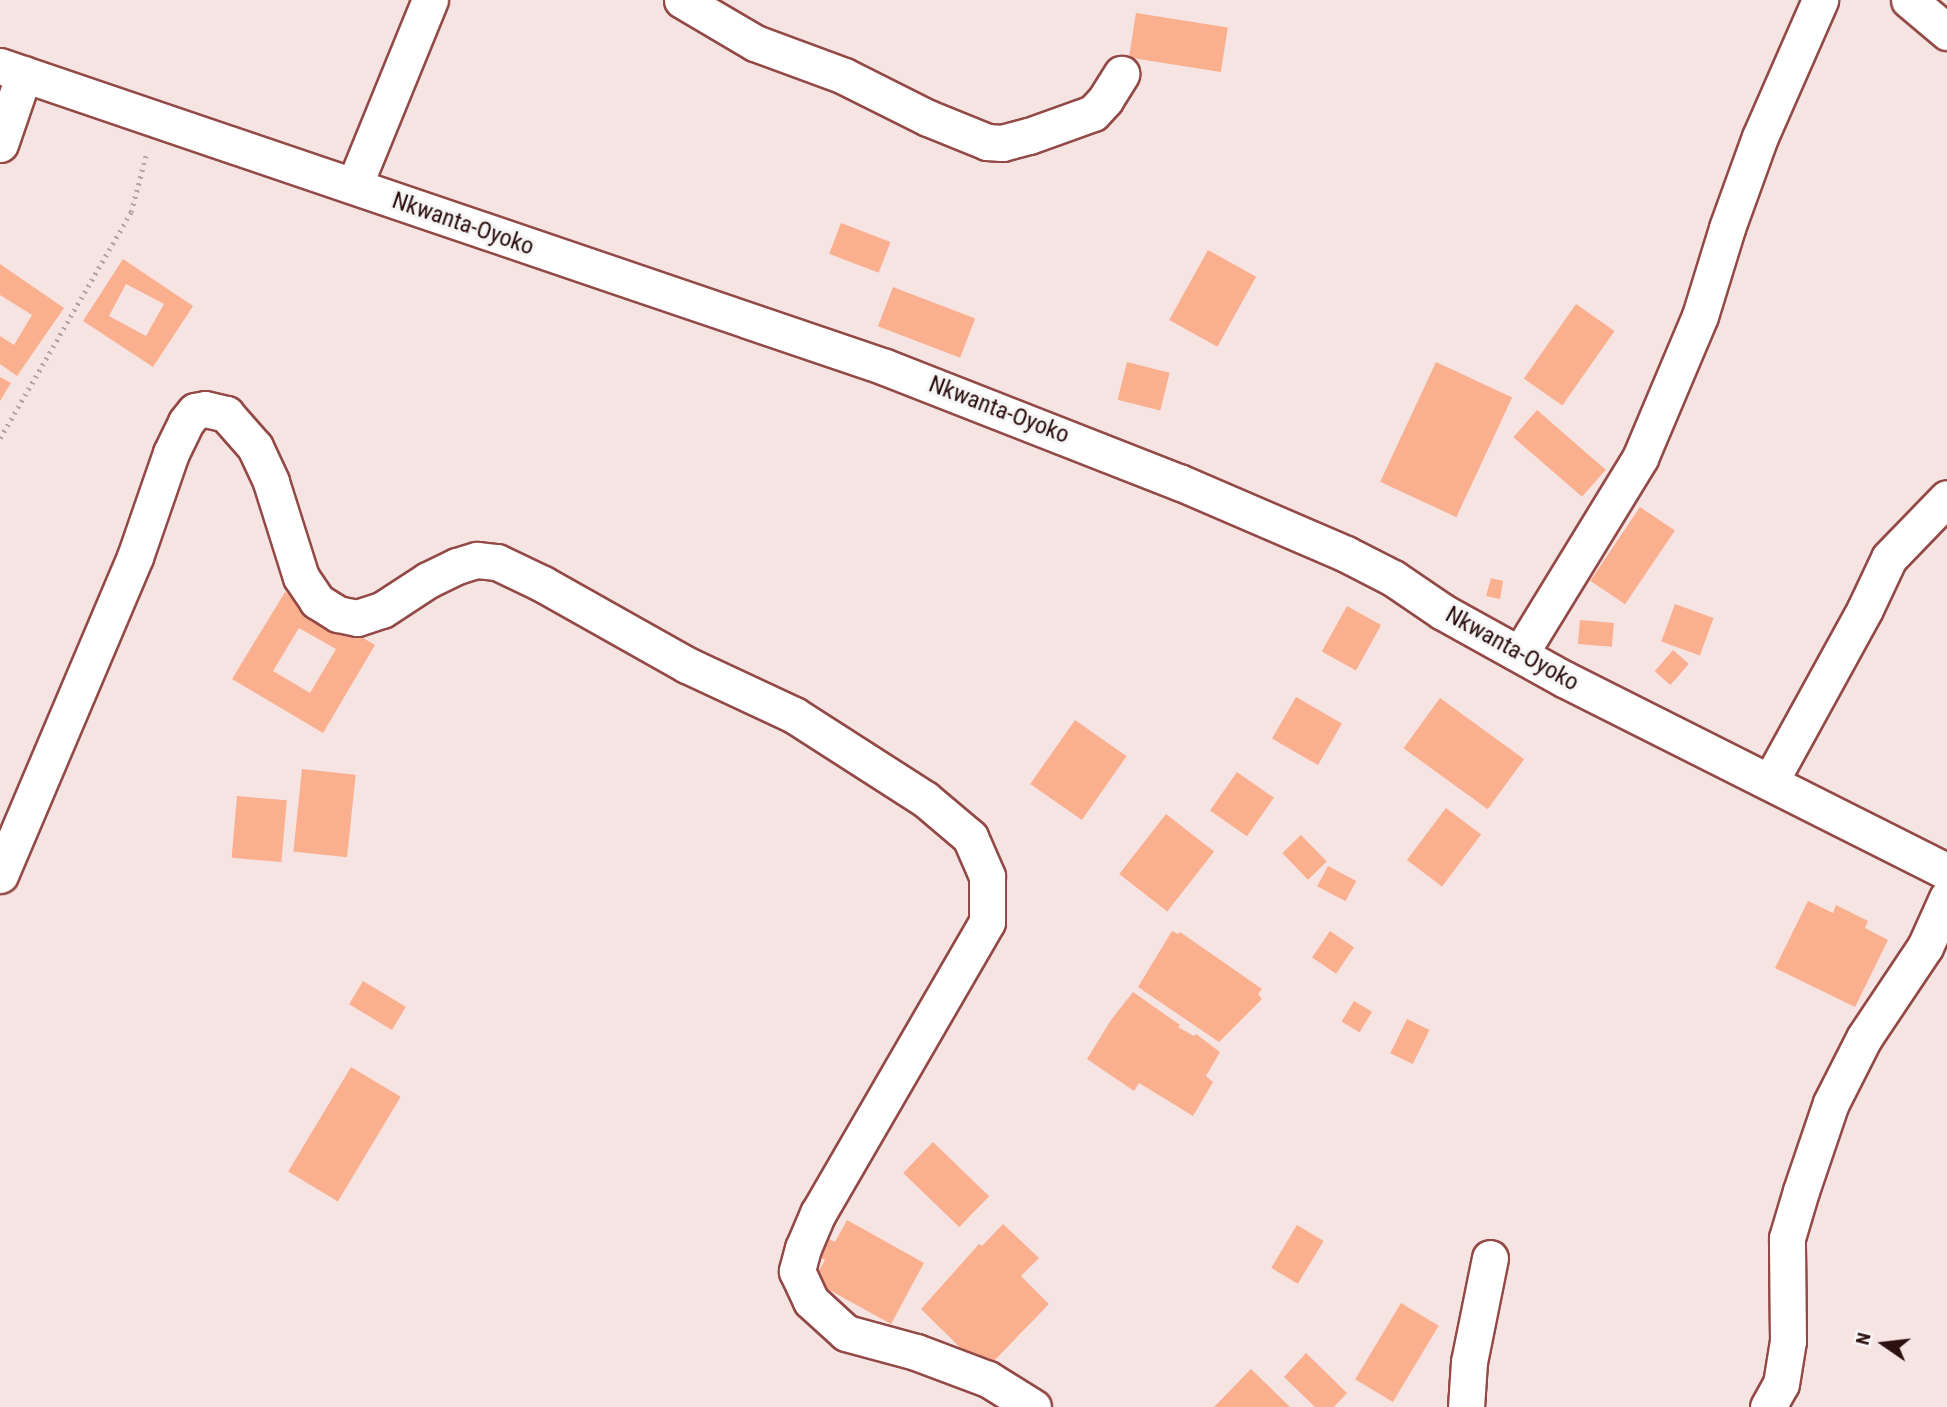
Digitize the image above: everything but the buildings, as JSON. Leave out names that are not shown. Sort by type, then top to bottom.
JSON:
[{"type":"street","points":[[354,186],[430,0]]},
{"type":"street","points":[[682,0],[755,43],[844,76],[928,118],[987,142],[1002,143],[1029,136],[1093,113],[1105,100],[1121,74]]},
{"type":"street","points":[[1520,654],[1640,458],[1700,316],[1727,228],[1760,137],[1820,0]]},
{"type":"street","points":[[1909,0],[1947,32]]},
{"type":"street","points":[[0,144],[12,70]]},
{"type":"street","name":"Nkwanta-Oyoko","points":[[12,70],[755,321],[1051,430],[1346,554],[1393,578],[1443,612],[1520,654],[1947,872]]},
{"type":"street","points":[[0,875],[135,557],[181,432],[195,411],[205,409],[226,414],[255,447],[271,482],[302,577],[317,601],[338,614],[357,618],[382,610],[428,580],[457,566],[477,560],[497,562],[543,584],[687,664],[794,715],[925,799],[970,837],[987,876],[987,922],[818,1213],[803,1248],[797,1271],[811,1301],[846,1333],[916,1352],[988,1379],[1033,1407]]},
{"type":"street","points":[[1770,782],[1865,610],[1889,558],[1947,498]]},
{"type":"street","points":[[1768,1407],[1781,1384],[1788,1341],[1787,1238],[1831,1103],[1864,1038],[1925,947],[1947,898]]},
{"type":"street","points":[[1466,1407],[1469,1362],[1490,1258]]},
{"type":"path","points":[[0,438],[131,212],[156,120]]}]
